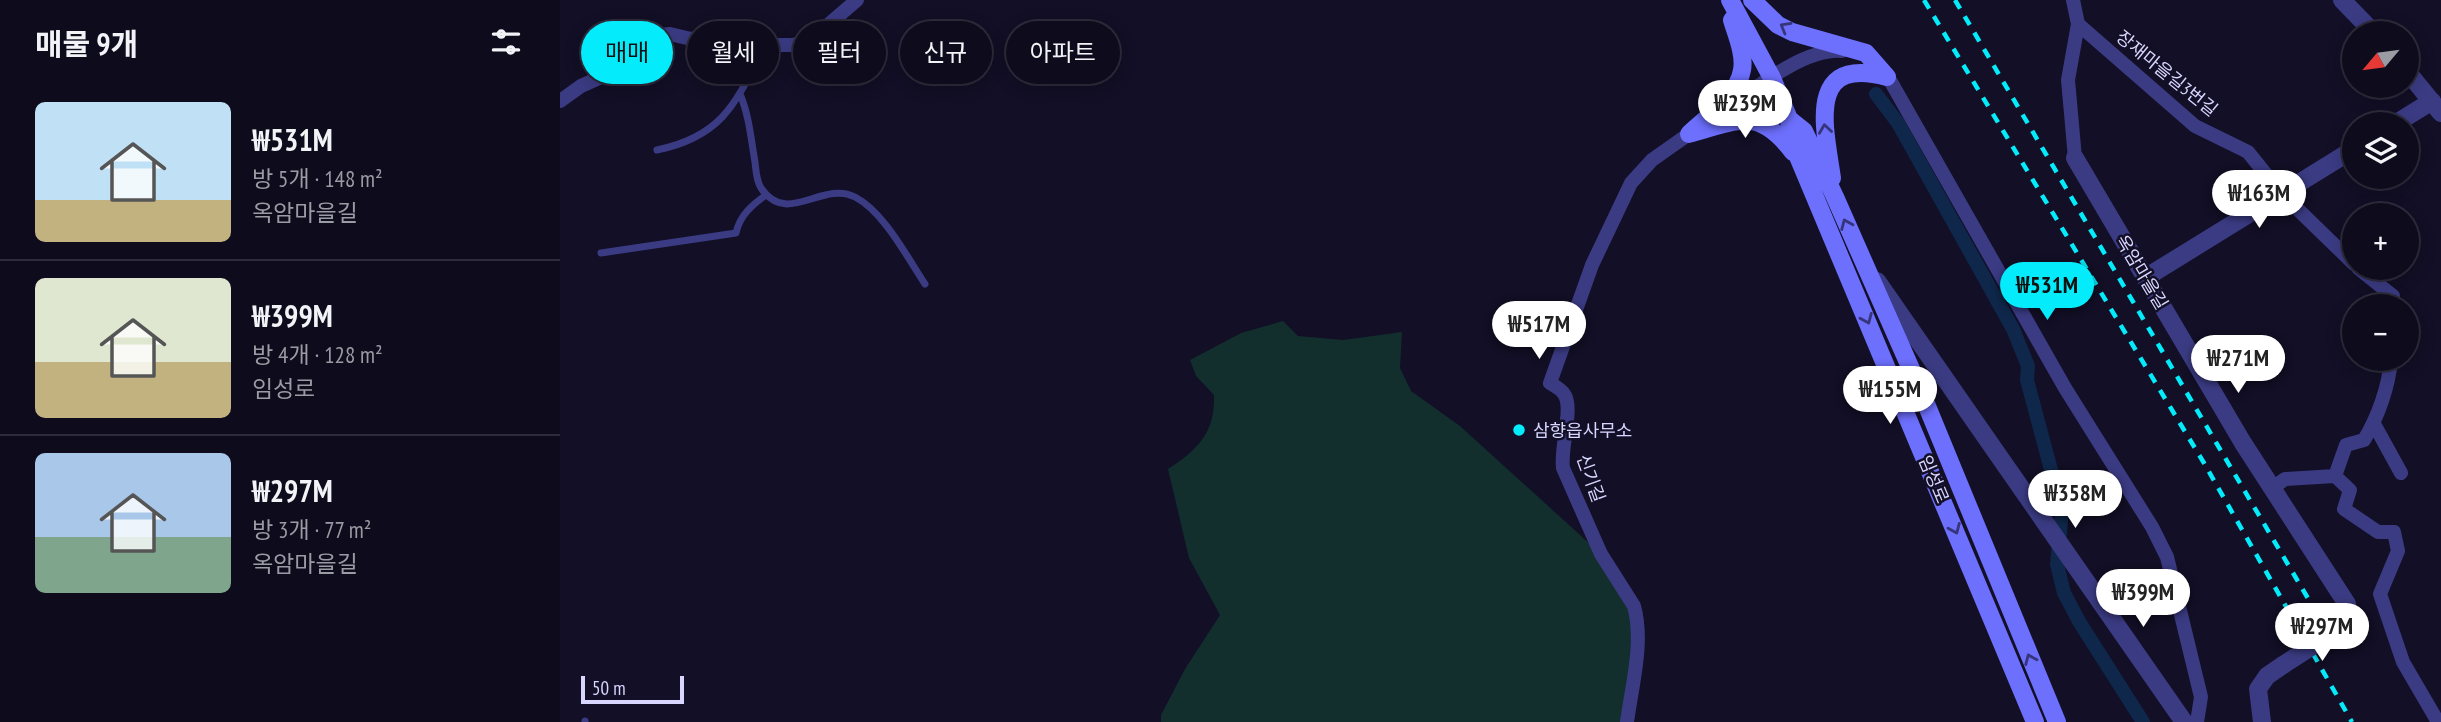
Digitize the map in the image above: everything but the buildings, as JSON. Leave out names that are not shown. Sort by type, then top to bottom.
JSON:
[{"type":"main road","name":"임성로","points":[[1728,0],[1772,78],[1790,119],[1791,140],[2035,722]]},
{"type":"main road","points":[[1689,134],[1730,94],[1743,68],[1728,0]]},
{"type":"main road","points":[[1752,0],[1778,25],[1792,32],[1866,53],[1887,77]]},
{"type":"main road","points":[[1835,197],[1824,116],[1829,89],[1835,82],[1857,73],[1887,77]]},
{"type":"main road","name":"임성로","points":[[1790,119],[1804,131],[1835,197],[1922,394],[2057,722]]},
{"type":"main road","points":[[1689,134],[1740,120],[1758,121],[1772,128],[1799,159]]},
{"type":"street","points":[[779,45],[803,43],[814,37],[857,0]]},
{"type":"street","name":"옥암마을길","points":[[2073,0],[2078,24],[2068,80],[2075,158],[2271,489],[2347,604],[2349,617],[2339,629],[2267,676],[2258,689],[2262,722]]},
{"type":"street","points":[[2342,0],[2362,21]]},
{"type":"street","name":"장재마을길3번길","points":[[2078,24],[2195,126],[2248,152],[2281,193],[2342,252]]},
{"type":"street","points":[[560,101],[581,86],[610,74],[637,48],[661,35],[670,34],[687,39]]},
{"type":"street","name":"신기길","points":[[1627,722],[1637,647],[1637,615],[1601,554],[1563,468],[1561,455],[1568,402],[1562,390],[1550,383],[1592,265],[1631,183],[1652,160],[1772,78],[1808,57],[1825,51],[1840,50],[1868,62],[1887,77]]},
{"type":"street","points":[[1887,77],[2065,388],[2152,527],[2167,557],[2201,697],[2197,722]]},
{"type":"street","points":[[2419,84],[2438,104],[2419,113]]},
{"type":"street","points":[[2145,278],[2342,156]]},
{"type":"street","name":"임성로","points":[[1861,258],[2184,722]]},
{"type":"street","points":[[2373,280],[2390,294]]},
{"type":"street","points":[[2335,476],[2346,445],[2364,440],[2374,424],[2389,371]]},
{"type":"street","points":[[2374,424],[2401,473]]},
{"type":"street","points":[[2271,489],[2285,479],[2335,476],[2350,490],[2344,509],[2378,533],[2394,532],[2398,551],[2380,594],[2403,662],[2438,722]]},
{"type":"lane","points":[[657,150],[686,143],[714,126],[727,113],[745,84]]},
{"type":"lane","points":[[740,94],[746,107],[758,184],[766,195],[786,204],[804,202],[825,194],[841,193],[863,202],[892,234],[925,284]]},
{"type":"lane","points":[[601,253],[736,233],[749,207],[766,195]]},
{"type":"green space","points":[[1283,321],[1298,336],[1343,340],[1402,332],[1400,368],[1411,391],[1460,426],[1601,554],[1634,606],[1627,722],[1161,722],[1161,715],[1185,669],[1220,615],[1189,558],[1168,469],[1203,439],[1214,408],[1214,395],[1196,376],[1190,360],[1241,333]]},
{"type":"waterway","points":[[1876,94],[1898,123],[2013,329],[2028,366],[2027,380],[2062,511],[2057,564],[2064,593],[2143,722]]},
{"type":"railway","points":[[1924,0],[2204,463],[2352,722]]},
{"type":"railway","points":[[1955,0],[2319,617]]},
{"type":"place","name":"삼향읍사무소","points":[[1519,430]]}]
